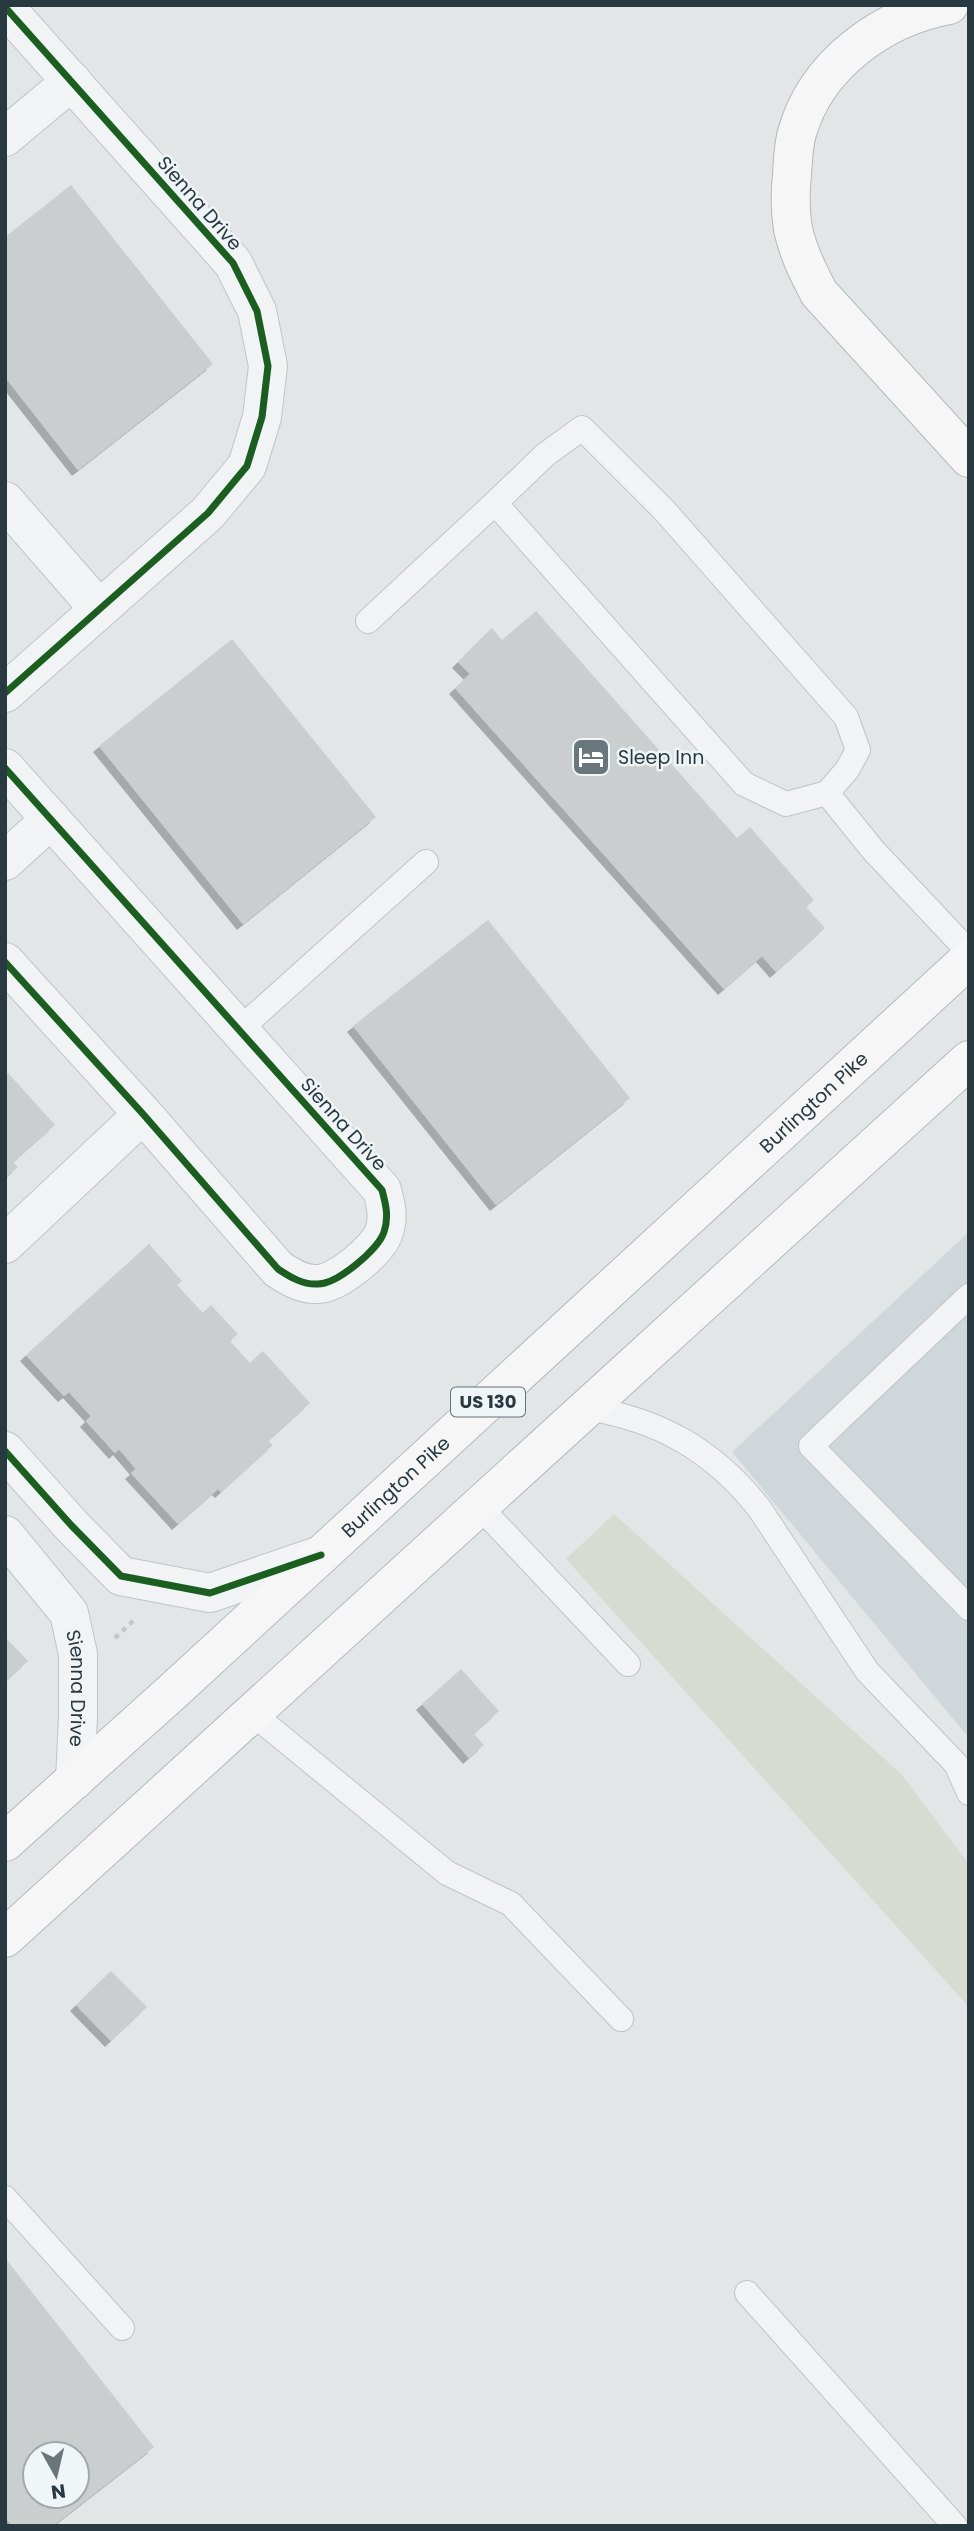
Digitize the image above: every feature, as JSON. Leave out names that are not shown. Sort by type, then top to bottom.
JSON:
[{"type":"highway","points":[[949,5],[927,9],[892,24],[859,43],[831,71],[808,102],[796,134],[790,199],[793,229],[803,262],[819,293],[969,458]]},
{"type":"highway","name":"Burlington Pike","points":[[5,1842],[969,959]]},
{"type":"highway","points":[[5,1938],[969,1060]]},
{"type":"street","name":"Sienna Drive","points":[[5,7],[233,263],[257,311],[268,366],[262,417],[247,466],[208,513],[5,693]]},
{"type":"street","points":[[5,137],[72,81]]},
{"type":"street","points":[[5,501],[99,609]]},
{"type":"street","name":"Sienna Drive","points":[[5,768],[382,1190],[388,1212],[383,1235],[366,1256],[342,1275],[320,1285],[296,1280],[278,1269],[143,1114],[5,962]]},
{"type":"street","points":[[5,861],[51,819]]},
{"type":"street","points":[[5,1244],[143,1114]]},
{"type":"street","points":[[5,1451],[121,1576],[210,1593],[321,1555]]},
{"type":"street","name":"Sienna Drive","points":[[5,1535],[69,1613],[78,1654],[79,1717],[75,1780]]},
{"type":"lane","points":[[368,621],[545,454],[582,428],[664,510],[846,717],[858,750],[847,770],[827,793],[786,804],[744,783],[495,503]]},
{"type":"lane","points":[[827,793],[873,850],[969,951]]},
{"type":"lane","points":[[239,1030],[426,862]]},
{"type":"lane","points":[[969,1296],[811,1446],[969,1608]]},
{"type":"lane","points":[[587,1408],[625,1415],[661,1428],[705,1454],[743,1488],[867,1671],[956,1764],[969,1793]]},
{"type":"lane","points":[[479,1506],[628,1664]]},
{"type":"lane","points":[[252,1713],[447,1873],[511,1904],[621,2019]]},
{"type":"lane","points":[[5,2198],[122,2328]]},
{"type":"lane","points":[[747,2293],[955,2526]]},
{"type":"path","points":[[114,1639],[134,1622],[139,1612]]},
{"type":"shaded area","points":[[969,1232],[969,1738],[732,1452]]},
{"type":"shaded area","points":[[614,1514],[901,1774],[969,1864],[969,2007],[566,1559]]},
{"type":"building","points":[[71,185],[213,364],[78,470],[5,377],[5,237]]},
{"type":"building","name":"Sleep Inn","points":[[536,611],[737,838],[750,827],[814,900],[806,907],[825,928],[776,972],[762,956],[724,989],[455,688],[470,674],[458,662],[492,628],[502,640]]},
{"type":"building","points":[[232,639],[376,817],[243,924],[99,746]]},
{"type":"building","points":[[488,920],[630,1098],[496,1205],[353,1026]]},
{"type":"building","points":[[8,1073],[55,1125],[13,1162],[18,1167],[5,1178],[5,1075]]},
{"type":"building","points":[[149,1244],[182,1281],[177,1285],[203,1313],[211,1305],[238,1334],[230,1341],[250,1363],[263,1351],[310,1403],[268,1441],[273,1445],[221,1492],[218,1489],[178,1524],[131,1473],[136,1469],[119,1449],[115,1453],[86,1421],[91,1416],[69,1392],[64,1396],[26,1355]]},
{"type":"building","points":[[5,1637],[28,1661],[5,1682]]},
{"type":"building","points":[[461,1669],[499,1711],[474,1734],[484,1745],[469,1758],[422,1704]]},
{"type":"building","points":[[111,1971],[147,2007],[111,2041],[76,2005]]},
{"type":"building","points":[[5,2258],[154,2447],[91,2496],[91,2440],[21,2440],[21,2510],[73,2510],[53,2526],[12,2526],[5,2517]]},
{"type":"cycle path","points":[[5,7],[233,263],[257,311],[268,366],[262,417],[247,466],[208,513],[5,693]]},
{"type":"cycle path","points":[[5,768],[382,1190],[386,1206],[386,1227],[374,1248],[356,1265],[326,1283],[302,1282],[278,1269],[143,1114],[5,962]]},
{"type":"cycle path","points":[[5,1451],[121,1576],[210,1593],[321,1555]]},
{"type":"place","name":"Sleep Inn","points":[[591,757]]}]
